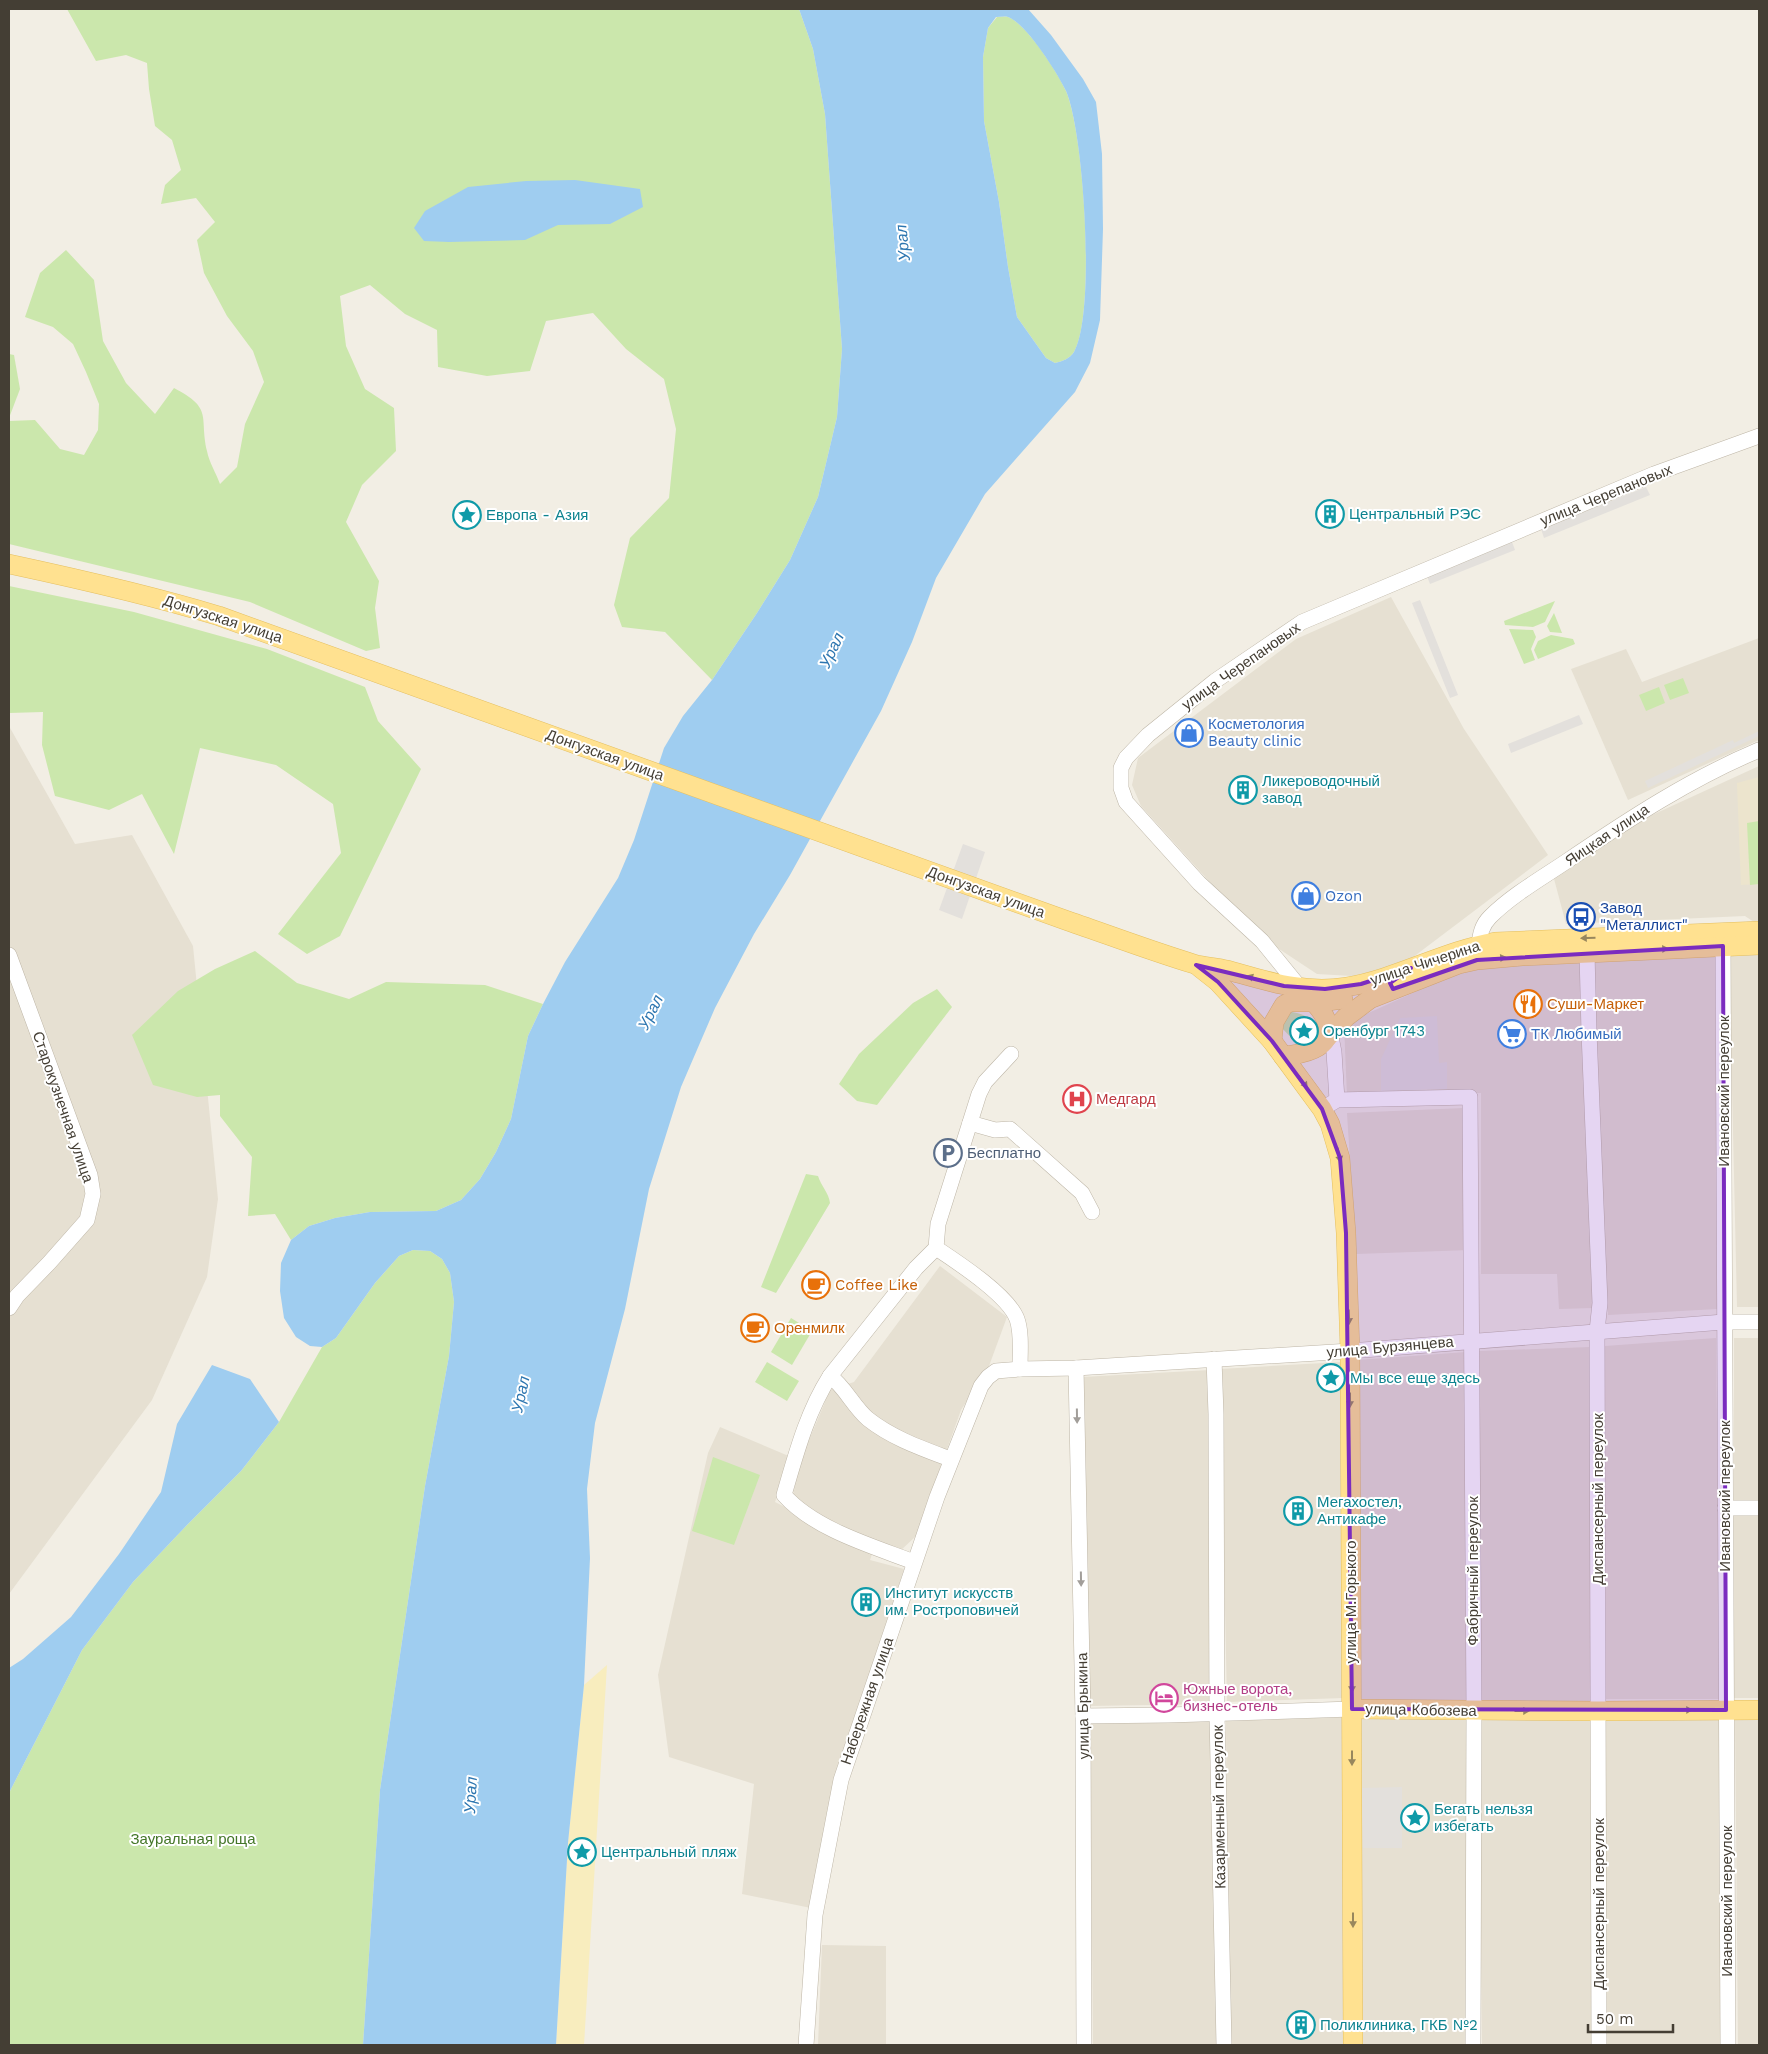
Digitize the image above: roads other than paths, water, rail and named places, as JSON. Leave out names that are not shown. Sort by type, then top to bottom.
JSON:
[{"type":"main road","name":"Донгузская улица","points":[[9,564],[179,604],[254,628],[1068,921],[1196,964]]},
{"type":"main road","name":"улица Чичерина","points":[[1759,931],[1532,940],[1479,945],[1444,954],[1411,968],[1346,987],[1325,989],[1318,1015],[1346,1017],[1370,1000],[1459,964],[1477,960],[1513,956],[1759,945]]},
{"type":"main road","points":[[1196,964],[1225,969],[1265,982],[1318,1015]]},
{"type":"main road","points":[[1196,964],[1218,982],[1272,1041],[1283,1056],[1304,1054],[1318,1047],[1318,1015]]},
{"type":"main road","points":[[1272,1041],[1274,1022],[1284,1006],[1290,1002],[1318,1015]]},
{"type":"main road","name":"улица М.Горького","points":[[1283,1056],[1330,1104],[1330,1124],[1336,1140],[1344,1185],[1350,1351],[1353,2045]]},
{"type":"main road","name":"улица Кобозева","points":[[1352,1709],[1474,1711],[1759,1710]]},
{"type":"street","name":"улица Черепановых","points":[[1318,1015],[1262,941],[1199,883],[1126,802],[1120,778],[1121,768],[1126,758],[1148,735],[1215,681],[1302,622],[1654,474],[1759,436]]},
{"type":"street","name":"Яицкая улица","points":[[1479,945],[1483,926],[1490,918],[1527,889],[1641,811],[1674,792],[1759,750]]},
{"type":"street","name":"Ивановский переулок","points":[[1723,946],[1724,1508],[1728,2045]]},
{"type":"street","name":"Диспансерный переулок","points":[[1587,953],[1600,1303],[1597,1331],[1599,2045]]},
{"type":"street","name":"Старокузнечная улица","points":[[9,955],[90,1174],[92,1194],[87,1220],[49,1263],[11,1298]]},
{"type":"street","points":[[1318,1015],[1330,1104]]},
{"type":"street","points":[[914,1562],[849,1537],[793,1506],[784,1495],[812,1409],[830,1376],[916,1268],[936,1248],[938,1224],[970,1123],[986,1082],[1011,1054]]},
{"type":"street","name":"Фабричный переулок","points":[[1330,1104],[1470,1097],[1474,1711],[1473,2045]]},
{"type":"street","points":[[970,1123],[995,1130],[1010,1129],[1082,1193],[1092,1212]]},
{"type":"street","points":[[936,1248],[985,1284],[1010,1307],[1017,1319],[1020,1369]]},
{"type":"street","name":"улица Бурзянцева","points":[[1020,1369],[1076,1368],[1350,1351],[1597,1331],[1724,1322],[1759,1322]]},
{"type":"street","name":"Казарменный переулок","points":[[1214,1359],[1217,1458],[1217,1714],[1224,2045]]},
{"type":"street","name":"улица Брыкина","points":[[1076,1368],[1083,1716],[1084,2045]]},
{"type":"street","name":"Набережная улица","points":[[806,2045],[815,1915],[841,1780],[950,1459],[981,1386],[996,1371],[1020,1369]]},
{"type":"street","points":[[830,1376],[838,1382],[867,1418],[901,1440],[950,1459]]},
{"type":"street","points":[[1724,1508],[1759,1508]]},
{"type":"street","name":"улица Кобозева","points":[[1083,1716],[1352,1709]]},
{"type":"water","name":"Урал","points":[[799,9],[1028,9],[1051,35],[1083,79],[1096,102],[1102,154],[1103,229],[1100,320],[1090,363],[1075,392],[985,494],[936,578],[912,642],[881,711],[790,875],[754,934],[715,1008],[681,1087],[649,1189],[625,1309],[595,1423],[587,1489],[590,1558],[584,1685],[568,1843],[556,2045],[363,2045],[380,1790],[425,1486],[449,1356],[454,1302],[450,1273],[442,1259],[430,1251],[413,1250],[399,1256],[375,1283],[336,1338],[322,1347],[310,1346],[296,1337],[284,1318],[280,1291],[281,1263],[291,1240],[309,1226],[335,1218],[370,1212],[436,1211],[461,1200],[480,1179],[496,1152],[511,1119],[528,1036],[565,962],[618,878],[634,840],[664,748],[683,716],[712,680],[757,613],[790,560],[818,497],[837,417],[842,349],[825,114],[813,49]],"holes":[[[996,17],[1008,17],[1015,21],[1024,29],[1049,62],[1066,91],[1078,144],[1085,222],[1085,301],[1081,331],[1074,352],[1066,359],[1055,363],[1046,358],[1017,317],[1008,267],[999,202],[984,121],[983,57],[988,28]]]},
{"type":"water","points":[[575,180],[640,189],[643,207],[610,224],[558,225],[525,240],[424,241],[414,228],[425,211],[468,187],[526,181]]},
{"type":"water","points":[[212,1365],[250,1379],[279,1422],[241,1471],[133,1582],[82,1650],[9,1793],[9,1668],[23,1659],[71,1617],[119,1554],[161,1492],[177,1424]]},
{"type":"place","name":"Центральный РЭС","points":[[1330,514]]},
{"type":"place","name":"Европа - Азия","points":[[467,515]]},
{"type":"place","name":"Косметология Beauty clinic","points":[[1189,733]]},
{"type":"place","name":"Ликероводочный завод","points":[[1243,790]]},
{"type":"place","name":"Ozon","points":[[1306,896]]},
{"type":"place","name":"Завод \"Металлист\"","points":[[1581,917]]},
{"type":"place","name":"Суши-Маркет","points":[[1528,1004]]},
{"type":"place","name":"Оренбург 1743","points":[[1304,1031]]},
{"type":"place","name":"ТК Любимый","points":[[1512,1034]]},
{"type":"place","name":"Медгард","points":[[1077,1099]]},
{"type":"place","name":"Бесплатно","points":[[948,1153]]},
{"type":"place","name":"Coffee Like","points":[[816,1285]]},
{"type":"place","name":"Оренмилк","points":[[755,1328]]},
{"type":"place","name":"Мы все еще здесь","points":[[1331,1378]]},
{"type":"place","name":"Мегахостел, Антикафе","points":[[1298,1511]]},
{"type":"place","name":"Институт искусств им. Ростроповичей","points":[[866,1602]]},
{"type":"place","name":"Южные ворота, бизнес-отель","points":[[1164,1698]]},
{"type":"place","name":"Бегать нельзя избегать","points":[[1415,1818]]},
{"type":"place","name":"Центральный пляж","points":[[582,1852]]},
{"type":"place","name":"Поликлиника, ГКБ №2","points":[[1301,2025]]},
{"type":"park label","name":"Зауральная роща","points":[[193,1839]]}]
